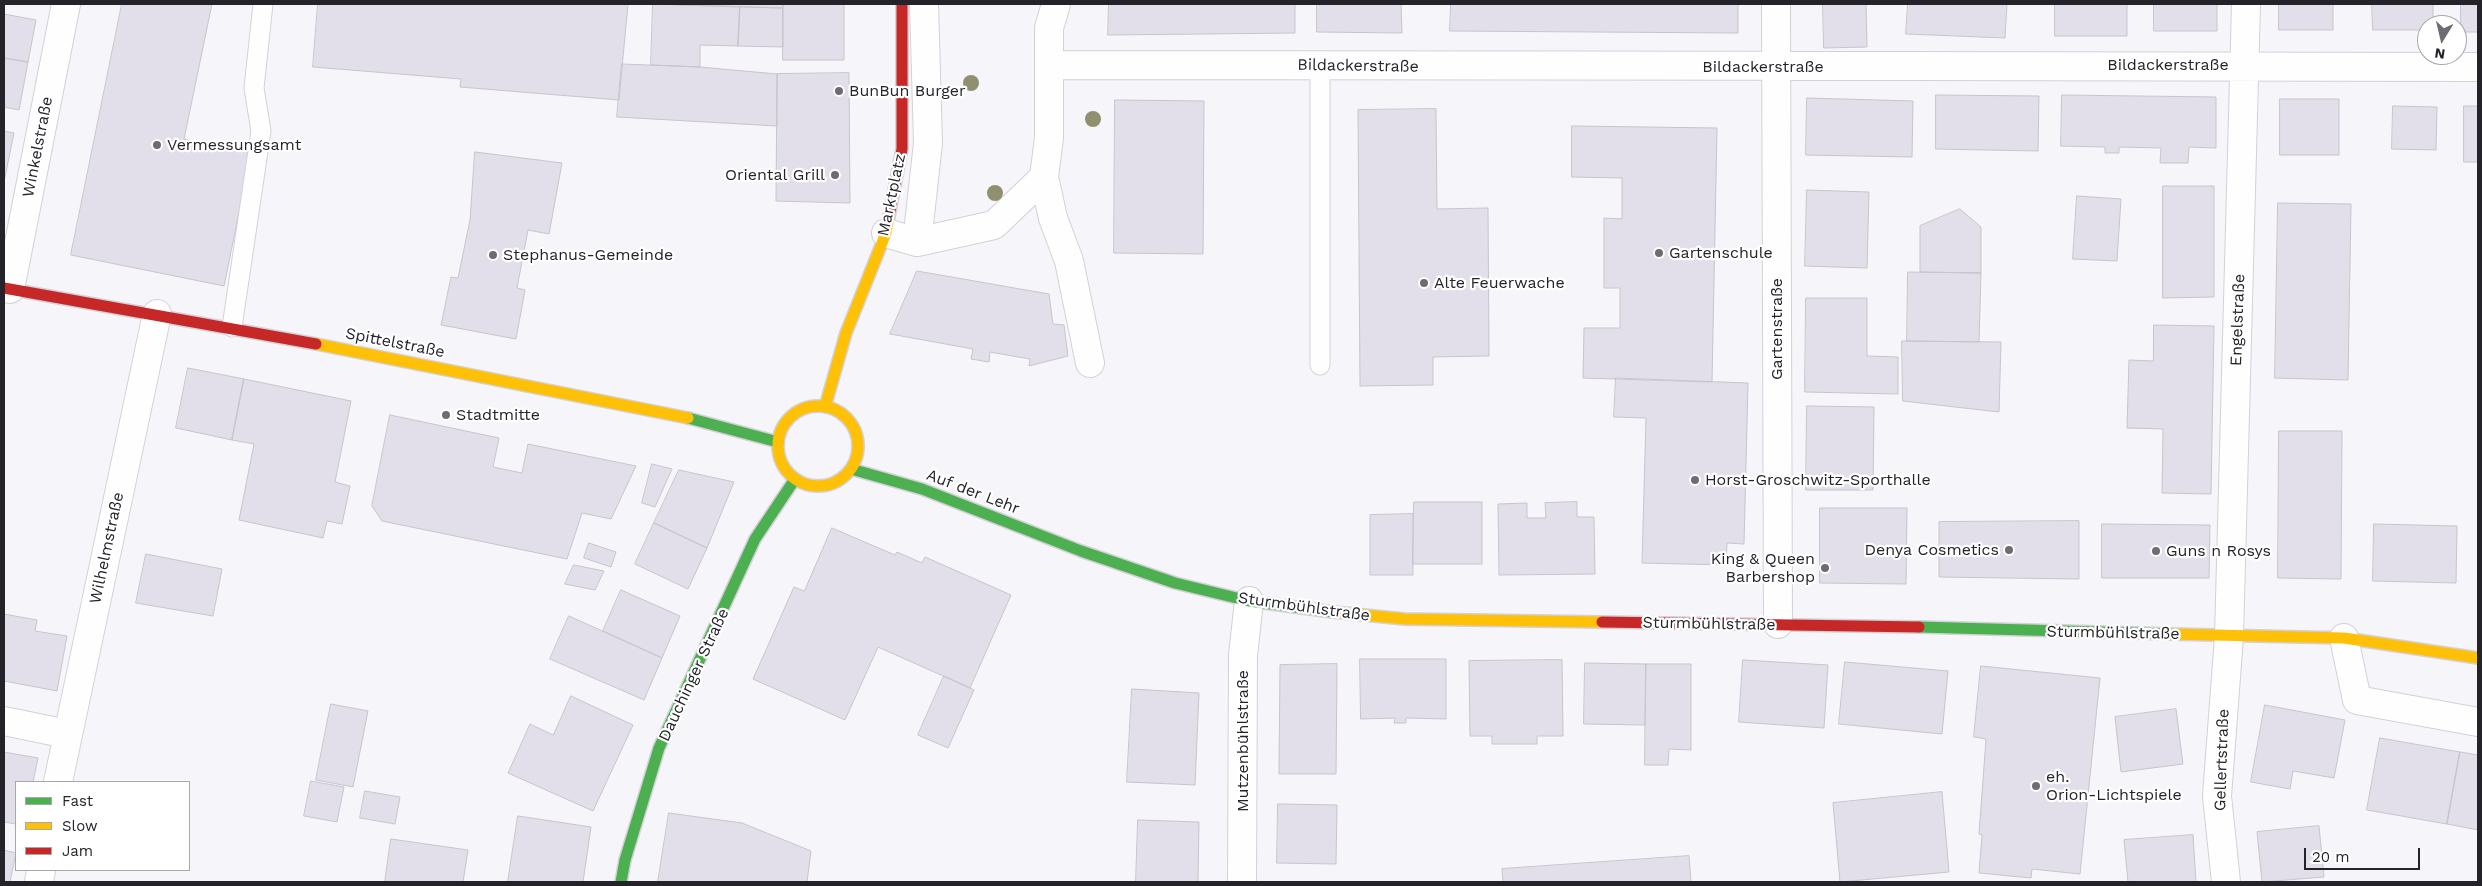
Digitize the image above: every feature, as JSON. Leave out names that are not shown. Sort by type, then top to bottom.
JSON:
[{"type":"main road","name":"Marktplatz","points":[[825,407],[846,333],[886,234],[902,149],[902,4]]},
{"type":"main road","name":"Spittelstraße","points":[[7,289],[232,327],[709,422],[778,442]]},
{"type":"main road","points":[[808,407],[825,407],[845,416],[853,427],[858,439],[858,453],[851,469],[845,476],[833,483],[820,486],[795,479],[786,470],[780,458],[778,442],[787,421],[796,413],[808,407]]},
{"type":"main road","name":"Auf der Lehr","points":[[851,469],[922,489],[1081,551]]},
{"type":"main road","name":"Dauchinger Straße","points":[[621,882],[625,860],[659,748],[755,539],[795,479]]},
{"type":"main road","name":"Sturmbühlstraße","points":[[1081,551],[1175,583],[1249,601],[1308,610],[1405,619],[1778,624],[2229,637],[2344,638],[2478,658]]},
{"type":"street","name":"Winkelstraße","points":[[7,289],[66,4]]},
{"type":"street","name":"Marktplatz","points":[[917,242],[928,143],[924,4]]},
{"type":"street","points":[[1056,4],[1049,28],[1049,138],[1044,177],[1053,218],[1070,261],[1090,363]]},
{"type":"street","name":"Gartenstraße","points":[[1776,4],[1778,624]]},
{"type":"street","name":"Engelstraße","points":[[2229,637],[2246,4]]},
{"type":"street","name":"Bildackerstraße","points":[[1049,65],[1430,67],[2244,65],[2478,67]]},
{"type":"street","points":[[886,234],[917,242],[994,225],[1044,177]]},
{"type":"street","name":"Wilhelmstraße","points":[[58,781],[157,314]]},
{"type":"street","name":"Mutzenbühlstraße","points":[[1242,882],[1243,655],[1249,601]]},
{"type":"street","name":"Gellertstraße","points":[[2226,882],[2217,796],[2229,637]]},
{"type":"street","points":[[2344,638],[2357,700],[2478,722]]},
{"type":"street","points":[[4,720],[67,734]]},
{"type":"lane","points":[[232,327],[261,131],[254,88],[263,4]]},
{"type":"lane","points":[[1320,65],[1320,365]]},
{"type":"building","points":[[122,4],[212,4],[184,139],[251,153],[224,286],[71,255]]},
{"type":"building","points":[[318,4],[628,4],[619,100],[460,87],[461,79],[313,67]]},
{"type":"building","points":[[653,4],[783,4],[783,8]]},
{"type":"building","points":[[653,4],[740,7],[738,46],[700,45],[700,67],[651,65]]},
{"type":"building","points":[[783,4],[844,4],[844,60],[783,60]]},
{"type":"building","points":[[1109,4],[1295,4],[1295,33],[1108,35]]},
{"type":"building","points":[[1317,4],[1401,4],[1402,33],[1317,32]]},
{"type":"building","points":[[1451,4],[1738,4],[1738,33],[1450,31]]},
{"type":"building","points":[[1823,4],[1866,4],[1867,47],[1824,48]]},
{"type":"building","points":[[1908,4],[2007,4],[2005,38],[1906,34]]},
{"type":"building","points":[[2055,4],[2127,4],[2127,36],[2055,36]]},
{"type":"building","points":[[2154,4],[2217,4],[2217,31],[2154,31]]},
{"type":"building","points":[[2279,4],[2333,4],[2333,30],[2279,30]]},
{"type":"building","points":[[2372,4],[2433,4],[2433,15],[2417,15],[2417,30],[2373,30]]},
{"type":"building","points":[[2461,4],[2478,4],[2478,32],[2467,32],[2467,15],[2461,15]]},
{"type":"building","points":[[740,7],[783,8],[783,47],[738,46]]},
{"type":"building","points":[[4,14],[36,20],[28,62],[4,58]]},
{"type":"building","points":[[4,58],[28,62],[19,110],[4,107]]},
{"type":"building","points":[[622,64],[700,67],[777,74],[777,126],[617,117]]},
{"type":"building","points":[[849,73],[850,203],[776,201],[777,74]]},
{"type":"building","points":[[1936,95],[2039,96],[2038,151],[1936,149]]},
{"type":"building","points":[[2062,95],[2216,97],[2216,148],[2189,147],[2188,163],[2160,163],[2161,148],[2119,147],[2119,153],[2105,153],[2105,147],[2061,146]]},
{"type":"building","points":[[1807,98],[1913,101],[1912,157],[1806,155]]},
{"type":"building","points":[[2280,99],[2339,99],[2339,155],[2280,155]]},
{"type":"building","points":[[1115,100],[1204,101],[1203,254],[1114,253]]},
{"type":"building","points":[[2393,106],[2437,107],[2436,150],[2392,149]]},
{"type":"building","points":[[2464,106],[2478,106],[2478,162],[2464,162]]},
{"type":"building","name":"Alte Feuerwache","points":[[1436,109],[1437,209],[1488,208],[1489,356],[1433,357],[1433,385],[1360,386],[1358,110]]},
{"type":"building","name":"Gartenschule","points":[[1572,126],[1717,128],[1712,382],[1583,378],[1584,328],[1620,328],[1620,288],[1604,288],[1604,218],[1622,219],[1622,178],[1572,177]]},
{"type":"building","points":[[4,131],[14,133],[4,182]]},
{"type":"building","name":"Stephanus-Gemeinde","points":[[475,152],[562,163],[549,234],[528,230],[517,288],[525,290],[516,339],[441,325],[451,277],[458,278],[470,220]]},
{"type":"building","points":[[2163,186],[2214,186],[2214,297],[2163,298]]},
{"type":"building","points":[[1807,190],[1869,192],[1867,268],[1805,266]]},
{"type":"building","points":[[2077,196],[2121,199],[2117,261],[2073,259]]},
{"type":"building","points":[[2278,203],[2351,204],[2348,380],[2275,378]]},
{"type":"building","points":[[1960,209],[1981,227],[1981,273],[1920,272],[1920,226]]},
{"type":"building","points":[[917,271],[1049,294],[1053,324],[1064,325],[1068,356],[1029,366],[1030,359],[990,352],[989,362],[971,359],[973,349],[890,334]]},
{"type":"building","points":[[1908,272],[1981,273],[1979,342],[1907,341]]},
{"type":"building","points":[[1806,298],[1867,298],[1867,356],[1898,357],[1898,394],[1805,392]]},
{"type":"building","points":[[2154,325],[2214,326],[2211,494],[2162,493],[2163,429],[2127,428],[2129,360],[2153,361]]},
{"type":"building","points":[[1902,341],[2001,342],[1999,412],[1903,401]]},
{"type":"building","points":[[188,368],[244,379],[232,440],[176,428]]},
{"type":"building","name":"Horst-Groschwitz-Sporthalle","points":[[1616,378],[1748,383],[1744,544],[1727,543],[1726,565],[1642,563],[1646,418],[1614,417]]},
{"type":"building","points":[[244,379],[351,401],[335,482],[350,486],[342,524],[327,521],[323,538],[239,520],[254,444],[232,440]]},
{"type":"building","points":[[1807,406],[1874,407],[1873,490],[1806,490]]},
{"type":"building","points":[[390,415],[499,438],[493,467],[522,473],[528,444],[636,466],[611,519],[582,513],[567,559],[382,521],[372,506]]},
{"type":"building","points":[[2279,431],[2342,431],[2341,579],[2278,578]]},
{"type":"building","points":[[652,464],[672,469],[655,507],[642,503]]},
{"type":"building","points":[[679,470],[734,482],[707,548],[654,523]]},
{"type":"building","points":[[1414,502],[1482,502],[1482,564],[1413,564]]},
{"type":"building","points":[[1577,502],[1577,517],[1594,517],[1595,574],[1499,575],[1498,504],[1527,503],[1527,518],[1546,518],[1545,503]]},
{"type":"building","points":[[1820,508],[1907,508],[1906,584],[1820,583]]},
{"type":"building","points":[[1413,514],[1413,575],[1370,575],[1370,515]]},
{"type":"building","name":"Denya Cosmetics","points":[[2079,521],[2079,579],[1939,577],[1939,522]]},
{"type":"building","points":[[654,523],[707,548],[688,589],[635,564]]},
{"type":"building","name":"Guns n Rosys","points":[[2102,524],[2210,525],[2209,578],[2102,578]]},
{"type":"building","points":[[2374,524],[2457,526],[2456,583],[2373,581]]},
{"type":"building","points":[[832,528],[895,555],[897,552],[922,563],[925,557],[1011,595],[970,688],[878,647],[845,720],[753,679],[794,587],[804,591]]},
{"type":"building","points":[[589,543],[616,552],[611,567],[584,558]]},
{"type":"building","points":[[146,554],[222,569],[213,616],[136,603]]},
{"type":"building","points":[[574,565],[604,571],[595,590],[565,584]]},
{"type":"building","points":[[621,590],[680,616],[662,658],[603,631]]},
{"type":"building","points":[[4,614],[37,620],[35,631],[67,636],[57,691],[4,681]]},
{"type":"building","points":[[569,616],[662,658],[644,700],[550,659]]},
{"type":"building","points":[[1360,659],[1446,659],[1446,719],[1406,718],[1406,723],[1394,723],[1395,718],[1361,719]]},
{"type":"building","points":[[1562,660],[1563,736],[1537,736],[1537,744],[1492,744],[1492,736],[1470,736],[1469,661]]},
{"type":"building","points":[[1743,660],[1828,665],[1824,728],[1739,722]]},
{"type":"building","points":[[1845,662],[1948,671],[1942,734],[1839,724]]},
{"type":"building","points":[[1585,663],[1646,664],[1645,725],[1584,724]]},
{"type":"building","points":[[1337,664],[1336,774],[1279,774],[1280,665]]},
{"type":"building","points":[[1646,664],[1691,664],[1691,750],[1669,749],[1668,765],[1645,765]]},
{"type":"building","name":"eh. Orion-Lichtspiele","points":[[1981,666],[2100,678],[2080,874],[2032,869],[2031,878],[1979,873],[1982,835],[1979,834],[1986,739],[1974,737]]},
{"type":"building","points":[[944,676],[974,690],[948,748],[918,735]]},
{"type":"building","points":[[1132,689],[1199,693],[1195,785],[1127,782]]},
{"type":"building","points":[[571,696],[633,725],[593,811],[508,773],[530,724],[553,735]]},
{"type":"building","points":[[331,704],[368,711],[353,787],[316,780]]},
{"type":"building","points":[[2265,705],[2345,720],[2334,778],[2293,771],[2290,789],[2251,782]]},
{"type":"building","points":[[2176,709],[2183,764],[2121,772],[2115,717]]},
{"type":"building","points":[[2380,738],[2460,752],[2447,824],[2367,810]]},
{"type":"building","points":[[4,752],[38,758],[33,781],[15,781],[15,824],[4,822]]},
{"type":"building","points":[[2460,752],[2478,755],[2478,830],[2447,824]]},
{"type":"building","points":[[311,781],[344,787],[337,822],[304,816]]},
{"type":"building","points":[[365,791],[400,797],[395,824],[360,818]]},
{"type":"building","points":[[1942,792],[1949,872],[1840,882],[1833,803]]},
{"type":"building","points":[[1278,804],[1337,805],[1336,864],[1277,863]]},
{"type":"building","points":[[669,813],[742,823],[811,851],[807,882],[658,882]]},
{"type":"building","points":[[518,816],[591,827],[583,882],[508,882]]},
{"type":"building","points":[[1138,820],[1199,822],[1198,882],[1136,882]]},
{"type":"building","points":[[2319,826],[2324,877],[2262,882],[2257,832]]},
{"type":"building","points":[[2193,835],[2196,882],[2128,882],[2124,840]]},
{"type":"building","points":[[391,839],[468,850],[463,882],[385,882]]},
{"type":"building","points":[[4,850],[15,853],[15,858],[10,882],[4,882]]},
{"type":"building","points":[[1689,856],[1691,882],[1503,882],[1502,869]]},
{"type":"traffic: fast","points":[[688,418],[778,442]]},
{"type":"traffic: fast","points":[[851,469],[922,489],[1081,551],[1175,583],[1249,601],[1333,612]]},
{"type":"traffic: fast","points":[[621,882],[625,860],[659,748],[755,539],[795,479]]},
{"type":"traffic: fast","points":[[1919,627],[2171,634]]},
{"type":"traffic: slow","points":[[825,407],[846,333],[886,233],[889,216]]},
{"type":"traffic: slow","points":[[316,344],[688,418]]},
{"type":"traffic: slow","points":[[818,406],[833,409],[846,418],[855,431],[858,446],[855,461],[846,474],[833,483],[818,486],[803,483],[790,474],[781,461],[778,446],[781,431],[790,418],[803,409],[818,406]]},
{"type":"traffic: slow","points":[[1333,612],[1405,619],[1602,622]]},
{"type":"traffic: slow","points":[[2171,634],[2344,638],[2478,658]]},
{"type":"traffic: jam","points":[[889,216],[902,149],[902,4]]},
{"type":"traffic: jam","points":[[4,288],[316,344]]},
{"type":"traffic: jam","points":[[1602,622],[1919,627]]},
{"type":"place","name":"BunBun Burger","points":[[839,91]]},
{"type":"place","name":"Vermessungsamt","points":[[157,145]]},
{"type":"place","name":"Oriental Grill","points":[[835,175]]},
{"type":"place","name":"Gartenschule","points":[[1659,253]]},
{"type":"place","name":"Stephanus-Gemeinde","points":[[493,255]]},
{"type":"place","name":"Alte Feuerwache","points":[[1424,283]]},
{"type":"place","name":"Stadtmitte","points":[[446,415]]},
{"type":"place","name":"Horst-Groschwitz-Sporthalle","points":[[1695,480]]},
{"type":"place","name":"Denya Cosmetics","points":[[2009,550]]},
{"type":"place","name":"Guns n Rosys","points":[[2156,551]]},
{"type":"place","name":"King & Queen Barbershop","points":[[1825,568]]},
{"type":"place","name":"eh. Orion-Lichtspiele","points":[[2036,786]]}]
